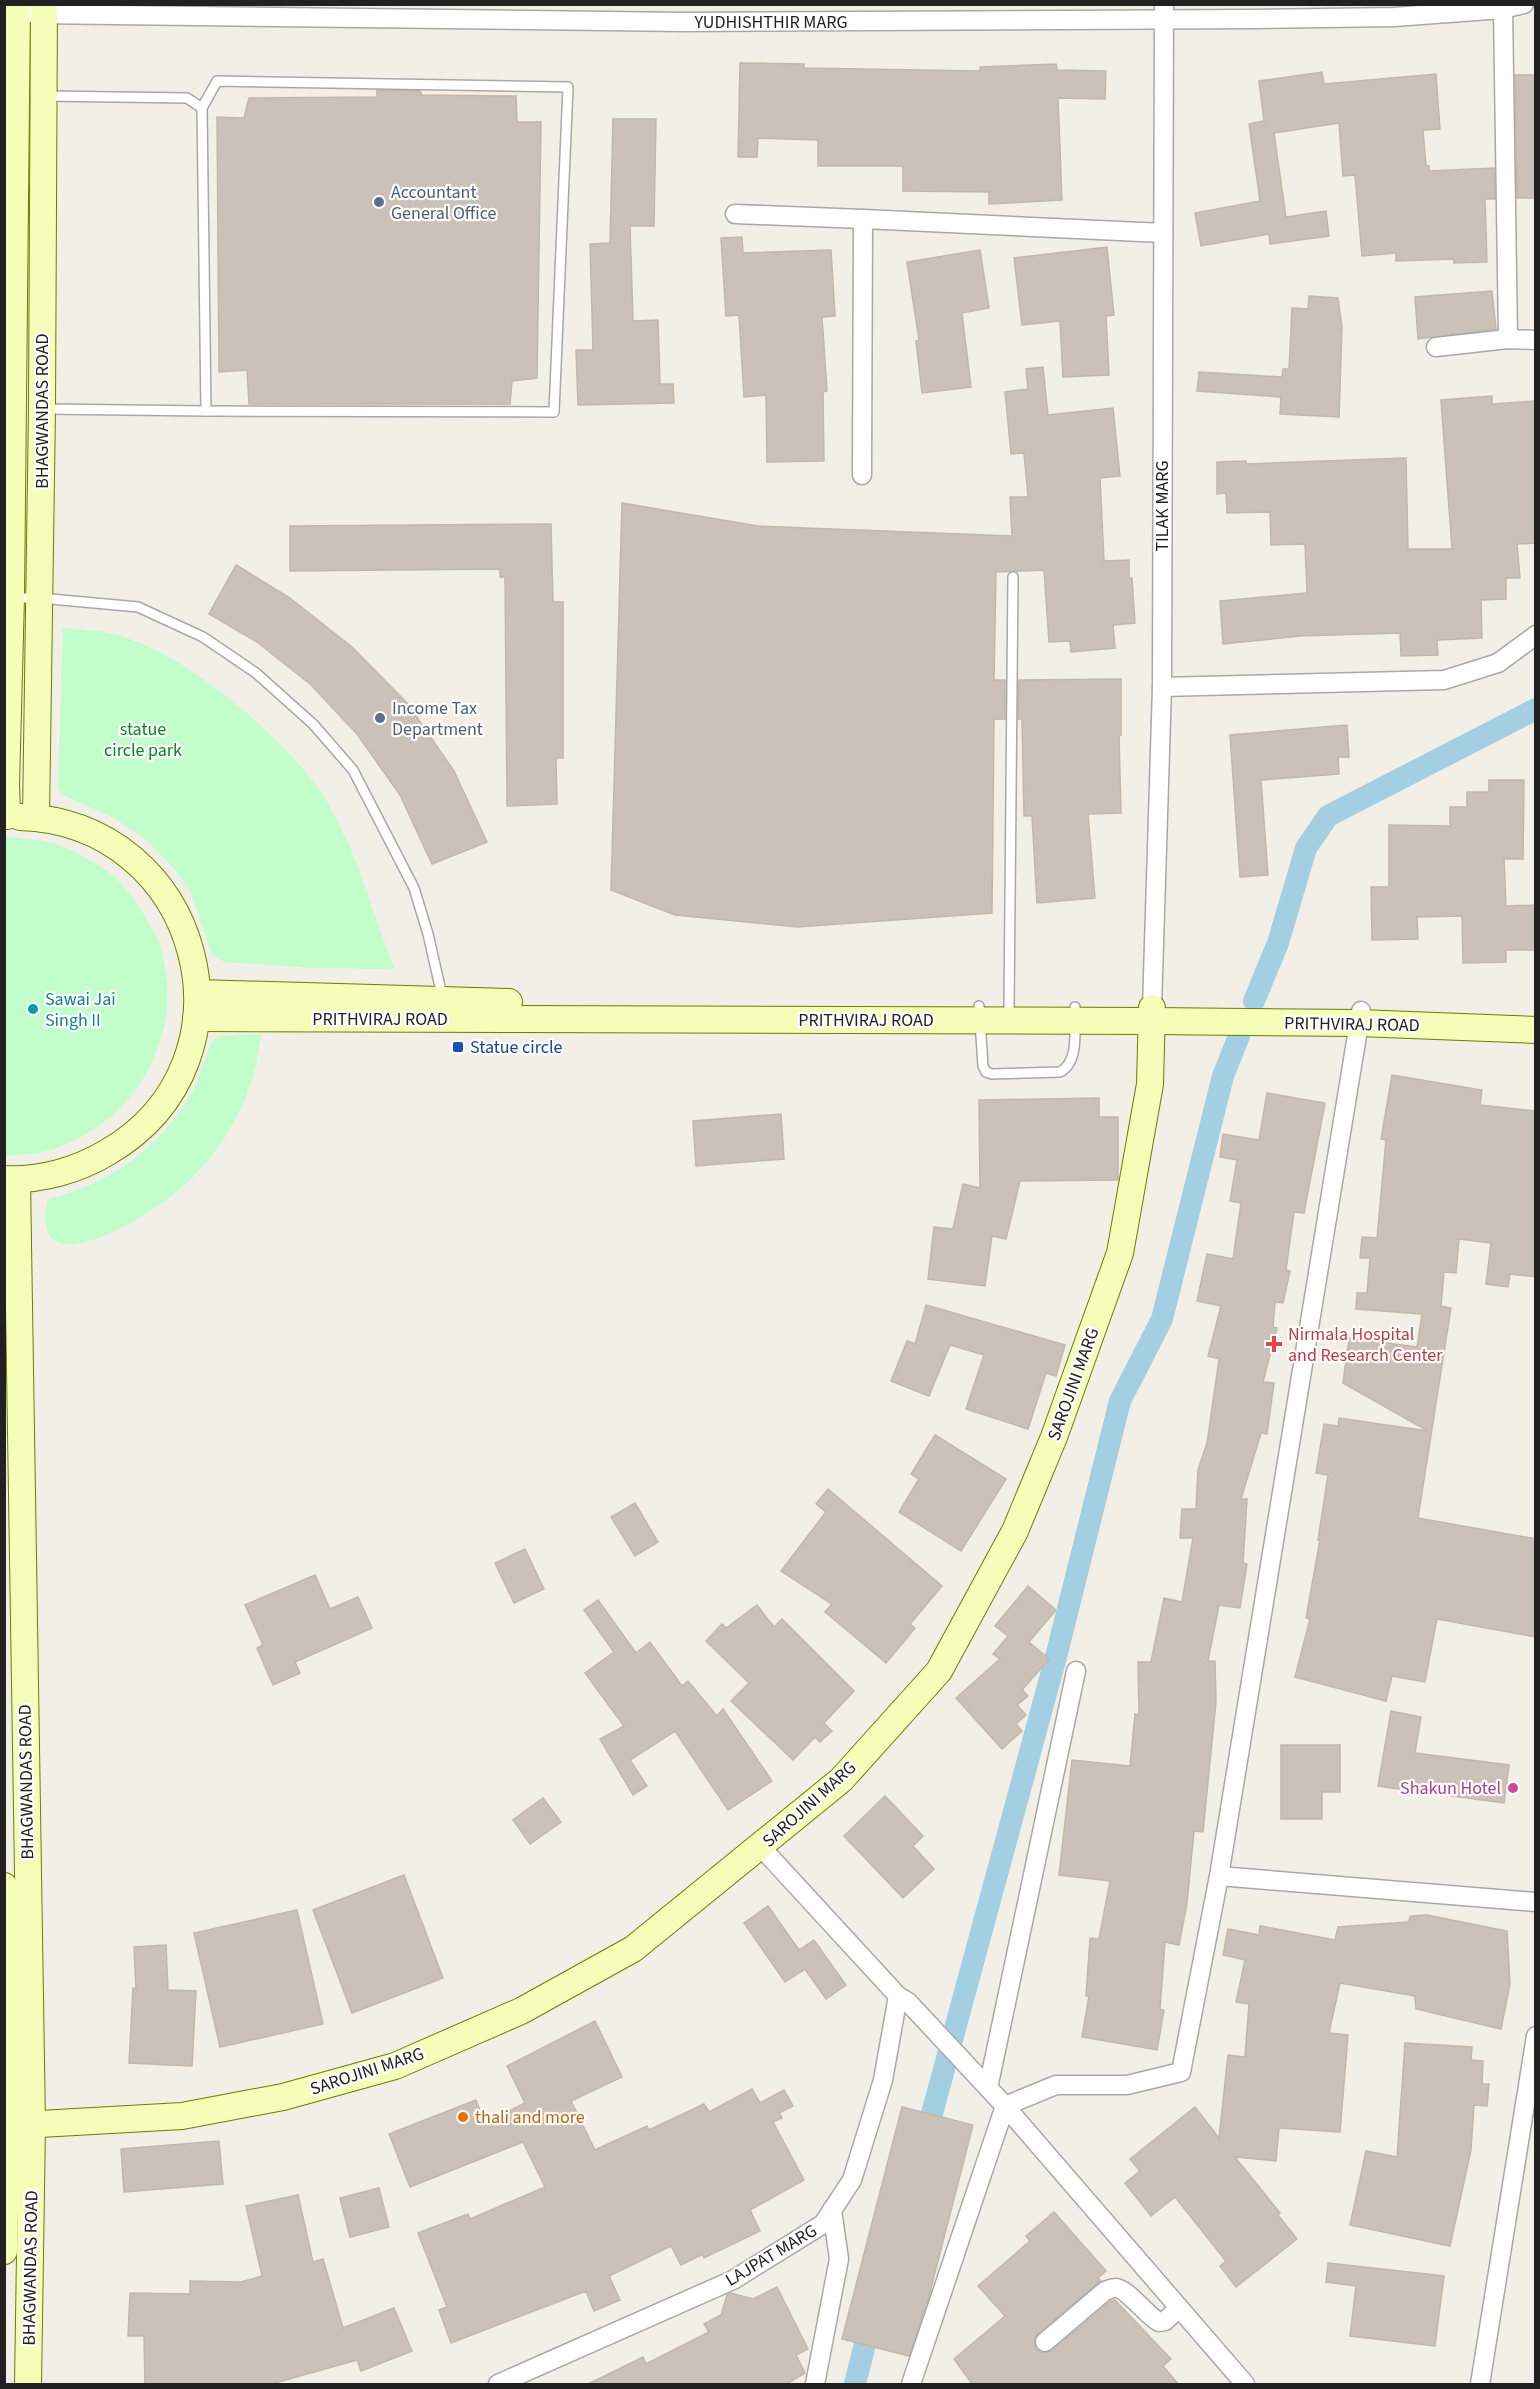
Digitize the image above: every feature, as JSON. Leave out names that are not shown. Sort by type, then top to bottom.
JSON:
[{"type":"street","name":"YUDHISHTHIR MARG","points":[[17,9],[683,22],[1163,11],[1394,17],[1503,9],[1524,4]]},
{"type":"street","name":"BHAGWANDAS ROAD","points":[[6,817],[11,598],[8,573],[17,9]]},
{"type":"street","points":[[1503,9],[1508,339]]},
{"type":"street","name":"BHAGWANDAS ROAD","points":[[36,817],[42,409],[44,10]]},
{"type":"street","name":"TILAK MARG","points":[[1152,1014],[1162,687],[1163,11]]},
{"type":"street","points":[[735,214],[1163,233]]},
{"type":"street","points":[[862,475],[863,219]]},
{"type":"street","points":[[1436,347],[1508,339],[1536,340]]},
{"type":"street","points":[[1162,687],[1444,680],[1498,663],[1536,635]]},
{"type":"street","points":[[6,817],[36,817],[72,825],[106,840],[136,862],[162,889],[181,921],[193,956],[198,993],[196,1018],[188,1055],[173,1089],[150,1119],[123,1144],[90,1163],[54,1175],[11,1179]]},
{"type":"street","name":"PRITHVIRAJ ROAD","points":[[198,993],[979,1013],[1360,1017],[1536,1014]]},
{"type":"street","name":"PRITHVIRAJ ROAD","points":[[196,1018],[979,1013],[1009,1007],[1074,1014]]},
{"type":"street","name":"SAROJINI MARG","points":[[14,2126],[182,2116],[283,2097],[395,2066],[521,2011],[633,1948],[761,1847],[841,1780],[939,1671],[1015,1531],[1054,1437],[1119,1253],[1150,1084],[1152,1014]]},
{"type":"street","points":[[911,2385],[1005,2106],[1056,2085],[1127,2085],[1181,2072],[1219,1876],[1360,1017]]},
{"type":"street","name":"PRITHVIRAJ ROAD","points":[[1360,1017],[1536,1030]]},
{"type":"street","name":"BHAGWANDAS ROAD","points":[[4,2252],[14,2126],[11,1179]]},
{"type":"street","points":[[988,2088],[1076,1671]]},
{"type":"street","points":[[761,1847],[1005,2106],[1245,2385]]},
{"type":"street","points":[[1219,1876],[1536,1902]]},
{"type":"street","name":"BHAGWANDAS ROAD","points":[[4,1886],[28,2385]]},
{"type":"street","name":"LAJPAT MARG","points":[[498,2385],[734,2280],[823,2224],[852,2180],[883,2080],[903,1999]]},
{"type":"street","points":[[1480,2385],[1536,2036]]},
{"type":"street","points":[[815,2385],[839,2259],[832,2210]]},
{"type":"street","points":[[1045,2342],[1105,2291],[1115,2288],[1123,2290],[1148,2317],[1158,2322],[1165,2321],[1179,2308]]},
{"type":"lane","points":[[42,409],[206,411],[554,412],[568,87],[217,81],[202,108],[206,411]]},
{"type":"lane","points":[[43,96],[187,98],[202,108]]},
{"type":"lane","points":[[1009,1007],[1013,577]]},
{"type":"lane","points":[[11,598],[40,598],[138,607],[203,637],[256,673],[313,724],[353,770],[414,888],[428,934],[443,1001]]},
{"type":"lane","points":[[979,1013],[982,1066],[986,1072],[992,1074],[1060,1072],[1067,1068],[1073,1054],[1074,1014]]},
{"type":"green space","name":"statue circle park","points":[[63,628],[117,635],[143,644],[171,659],[201,677],[230,699],[282,747],[321,792],[339,823],[395,969],[312,968],[224,962],[213,956],[191,893],[175,870],[150,843],[114,818],[65,796],[58,790]]},
{"type":"green space","points":[[4,838],[43,841],[66,848],[101,867],[122,884],[139,907],[159,943],[166,976],[167,1007],[162,1036],[152,1063],[137,1089],[117,1111],[93,1130],[66,1144],[36,1153],[4,1155]]},
{"type":"green space","points":[[261,1034],[251,1085],[238,1115],[209,1159],[191,1179],[156,1207],[113,1232],[91,1241],[70,1244],[55,1240],[46,1226],[48,1199],[92,1184],[131,1161],[148,1147],[164,1131],[191,1094],[214,1039],[220,1036]]},
{"type":"building","points":[[740,63],[804,64],[804,68],[980,71],[980,67],[1056,64],[1057,70],[1106,71],[1105,99],[1058,98],[1062,200],[989,204],[989,192],[903,191],[903,166],[818,166],[818,140],[758,138],[757,157],[738,157]]},
{"type":"building","points":[[1322,72],[1324,84],[1436,74],[1440,129],[1423,130],[1426,166],[1429,166],[1429,171],[1494,168],[1495,199],[1485,199],[1487,262],[1454,263],[1454,259],[1396,261],[1396,253],[1362,256],[1355,175],[1343,176],[1339,123],[1274,133],[1286,217],[1326,211],[1329,236],[1270,244],[1269,234],[1201,246],[1195,213],[1260,201],[1249,124],[1264,121],[1259,81]]},
{"type":"building","points":[[1515,75],[1536,75],[1536,198],[1517,198]]},
{"type":"building","name":"Accountant General Office","points":[[377,90],[420,91],[422,95],[516,96],[517,122],[541,122],[537,378],[512,381],[510,404],[249,404],[247,370],[219,372],[217,117],[244,118],[249,98],[377,97]]},
{"type":"building","points":[[613,119],[656,119],[654,226],[630,226],[633,321],[658,320],[660,384],[673,384],[674,403],[578,405],[576,350],[593,350],[590,244],[610,243]]},
{"type":"building","points":[[742,237],[743,253],[831,250],[835,316],[822,317],[827,391],[823,392],[824,461],[767,462],[766,395],[744,397],[739,315],[726,316],[721,238]]},
{"type":"building","points":[[1107,247],[1114,315],[1106,316],[1109,375],[1063,377],[1060,321],[1022,325],[1014,258]]},
{"type":"building","points":[[980,250],[989,308],[962,313],[971,387],[922,393],[916,341],[919,340],[907,262]]},
{"type":"building","points":[[1492,291],[1496,329],[1418,339],[1415,297]]},
{"type":"building","points":[[1309,296],[1338,298],[1342,328],[1339,417],[1280,414],[1281,397],[1197,391],[1199,372],[1282,377],[1283,369],[1289,369],[1292,308],[1308,309]]},
{"type":"building","points":[[1043,367],[1048,415],[1113,408],[1120,476],[1100,478],[1104,561],[1129,560],[1135,623],[1113,625],[1115,648],[1071,652],[1070,641],[1049,642],[1044,570],[996,572],[994,680],[1005,680],[1005,719],[994,719],[992,913],[797,927],[675,915],[611,890],[622,503],[758,526],[1012,536],[1010,497],[1028,497],[1024,453],[1011,454],[1005,392],[1028,389],[1026,369]]},
{"type":"building","points":[[1492,396],[1492,404],[1536,401],[1536,543],[1517,544],[1520,578],[1506,578],[1506,599],[1481,600],[1482,638],[1437,640],[1438,655],[1401,656],[1400,633],[1300,636],[1223,644],[1220,601],[1307,593],[1305,544],[1271,545],[1270,512],[1227,513],[1226,493],[1217,494],[1217,462],[1246,461],[1246,464],[1406,458],[1408,549],[1452,549],[1441,400]]},
{"type":"building","points":[[551,524],[553,602],[563,602],[563,758],[556,758],[557,804],[507,806],[505,577],[500,577],[500,569],[290,571],[290,526]]},
{"type":"building","name":"Income Tax Department","points":[[236,565],[290,598],[352,647],[407,703],[454,771],[487,842],[432,864],[400,795],[357,734],[310,684],[257,642],[209,614]]},
{"type":"building","points":[[1121,679],[1121,735],[1119,735],[1121,813],[1088,814],[1095,898],[1037,903],[1032,816],[1024,816],[1022,719],[1018,719],[1019,680]]},
{"type":"building","points":[[1347,725],[1349,757],[1338,757],[1339,774],[1261,780],[1268,875],[1240,877],[1230,735]]},
{"type":"building","points":[[1489,780],[1524,780],[1523,859],[1504,859],[1506,906],[1536,905],[1536,950],[1506,950],[1506,962],[1463,963],[1462,916],[1417,917],[1418,939],[1372,940],[1371,887],[1389,887],[1389,825],[1450,826],[1450,807],[1467,807],[1467,792],[1489,792]]},
{"type":"building","points":[[1392,1075],[1482,1090],[1480,1105],[1536,1111],[1536,1277],[1510,1274],[1508,1287],[1486,1284],[1491,1243],[1459,1239],[1456,1273],[1444,1272],[1441,1306],[1451,1308],[1418,1518],[1536,1539],[1536,1637],[1437,1619],[1425,1682],[1392,1676],[1386,1701],[1295,1677],[1310,1619],[1306,1618],[1320,1540],[1318,1540],[1328,1475],[1316,1473],[1324,1424],[1338,1426],[1339,1418],[1428,1431],[1343,1383],[1349,1338],[1417,1347],[1422,1314],[1356,1309],[1357,1293],[1367,1293],[1370,1258],[1360,1258],[1362,1237],[1377,1238],[1386,1140],[1381,1139]]},
{"type":"building","points":[[1267,1093],[1325,1103],[1304,1213],[1294,1212],[1286,1270],[1290,1271],[1283,1303],[1275,1302],[1273,1327],[1277,1328],[1263,1382],[1274,1383],[1267,1434],[1261,1433],[1241,1499],[1247,1499],[1243,1563],[1247,1564],[1240,1608],[1219,1605],[1208,1661],[1215,1661],[1216,1702],[1203,1832],[1194,1831],[1187,1903],[1179,1945],[1165,1942],[1160,2009],[1164,2010],[1157,2050],[1082,2037],[1089,1996],[1086,1996],[1090,1938],[1099,1939],[1110,1881],[1059,1875],[1072,1760],[1130,1766],[1135,1714],[1139,1715],[1138,1662],[1151,1662],[1164,1598],[1182,1602],[1193,1538],[1180,1538],[1182,1509],[1196,1509],[1198,1470],[1207,1443],[1219,1359],[1208,1356],[1221,1306],[1197,1301],[1207,1254],[1233,1259],[1241,1203],[1230,1201],[1237,1160],[1220,1157],[1223,1134],[1259,1140]]},
{"type":"building","points":[[1099,1098],[1099,1117],[1118,1117],[1118,1180],[1020,1181],[1006,1239],[992,1236],[985,1286],[928,1279],[934,1227],[953,1229],[963,1184],[980,1188],[979,1100]]},
{"type":"building","points":[[781,1114],[784,1159],[696,1166],[693,1121]]},
{"type":"building","points":[[926,1305],[1065,1345],[1056,1376],[1046,1373],[1028,1429],[966,1409],[984,1355],[950,1345],[929,1396],[891,1381],[907,1341],[915,1344]]},
{"type":"building","points":[[935,1435],[1006,1479],[961,1551],[899,1512],[919,1479],[911,1474]]},
{"type":"building","points":[[828,1489],[942,1586],[910,1624],[915,1628],[886,1663],[825,1612],[832,1604],[781,1571],[826,1512],[816,1504]]},
{"type":"building","points":[[635,1503],[658,1542],[635,1556],[611,1517]]},
{"type":"building","points":[[525,1549],[544,1589],[514,1603],[495,1563]]},
{"type":"building","points":[[315,1575],[330,1609],[358,1597],[372,1628],[295,1662],[300,1673],[273,1685],[257,1648],[263,1645],[245,1605]]},
{"type":"building","points":[[1028,1586],[1056,1610],[1029,1642],[1049,1659],[1022,1690],[1028,1696],[1017,1705],[1026,1715],[1016,1724],[1022,1731],[1002,1749],[956,1698],[1000,1659],[993,1654],[1008,1636],[995,1626]]},
{"type":"building","points":[[598,1600],[636,1653],[650,1642],[682,1686],[688,1681],[717,1716],[723,1709],[772,1781],[728,1810],[675,1731],[630,1760],[647,1786],[633,1795],[600,1739],[624,1726],[585,1673],[614,1652],[584,1610]]},
{"type":"building","points":[[757,1605],[774,1627],[782,1619],[854,1691],[824,1723],[832,1731],[820,1742],[815,1737],[793,1760],[731,1701],[749,1683],[706,1641],[722,1624],[726,1628]]},
{"type":"building","points":[[1391,1711],[1421,1717],[1415,1753],[1509,1765],[1504,1803],[1378,1786]]},
{"type":"building","points":[[1281,1745],[1340,1745],[1340,1792],[1322,1792],[1322,1819],[1281,1819]]},
{"type":"building","points":[[885,1796],[923,1836],[913,1846],[934,1869],[903,1898],[844,1836]]},
{"type":"building","points":[[543,1798],[561,1822],[530,1844],[513,1820]]},
{"type":"building","points":[[404,1875],[443,1978],[352,2013],[313,1910]]},
{"type":"building","points":[[768,1906],[799,1950],[814,1940],[846,1985],[826,1999],[805,1969],[785,1982],[744,1923]]},
{"type":"building","points":[[297,1910],[323,2024],[220,2047],[194,1933]]},
{"type":"building","points":[[1427,1915],[1507,1931],[1510,1984],[1501,2029],[1416,2009],[1415,1996],[1340,1983],[1329,2033],[1348,2035],[1340,2132],[1279,2128],[1276,2161],[1235,2157],[1280,2213],[1278,2215],[1297,2239],[1236,2287],[1220,2266],[1226,2261],[1175,2197],[1151,2216],[1125,2183],[1140,2171],[1130,2159],[1195,2107],[1219,2138],[1228,2055],[1245,2057],[1249,2004],[1236,2002],[1245,1960],[1223,1955],[1228,1929],[1259,1935],[1260,1926],[1335,1940],[1338,1927],[1408,1922],[1411,1916]]},
{"type":"building","points":[[166,1945],[168,1990],[196,1991],[192,2066],[129,2063],[133,1988],[136,1989],[134,1947]]},
{"type":"building","points":[[595,2021],[622,2077],[571,2101],[595,2150],[647,2126],[649,2130],[704,2104],[709,2112],[752,2089],[760,2103],[784,2090],[793,2106],[779,2113],[782,2118],[773,2122],[804,2180],[750,2210],[760,2231],[704,2258],[703,2254],[681,2265],[671,2246],[609,2276],[620,2300],[594,2311],[586,2291],[451,2343],[439,2310],[447,2307],[418,2233],[468,2214],[470,2219],[545,2187],[523,2142],[410,2187],[389,2134],[476,2100],[485,2123],[525,2103],[507,2066]]},
{"type":"building","points":[[1405,2043],[1472,2047],[1471,2060],[1483,2061],[1482,2084],[1489,2084],[1487,2106],[1474,2105],[1471,2150],[1450,2246],[1350,2225],[1366,2151],[1397,2157]]},
{"type":"building","points":[[902,2107],[973,2125],[929,2296],[909,2356],[842,2339]]},
{"type":"building","points":[[219,2141],[223,2184],[124,2192],[121,2149]]},
{"type":"building","points":[[379,2188],[389,2227],[350,2237],[340,2198]]},
{"type":"building","points":[[298,2195],[313,2262],[323,2259],[343,2328],[394,2308],[412,2351],[361,2371],[357,2360],[268,2385],[145,2385],[144,2336],[128,2336],[130,2293],[190,2294],[190,2281],[241,2282],[262,2276],[246,2206]]},
{"type":"building","points":[[1054,2212],[1106,2271],[1098,2278],[1101,2281],[1038,2333],[1034,2339],[1036,2349],[1042,2353],[1052,2351],[1115,2300],[1171,2359],[1163,2366],[1179,2385],[973,2385],[954,2359],[1005,2316],[978,2286],[1030,2241],[1026,2236]]},
{"type":"building","points":[[1328,2263],[1444,2276],[1435,2346],[1350,2336],[1356,2286],[1326,2282]]},
{"type":"building","points":[[777,2287],[808,2349],[796,2355],[805,2373],[785,2385],[586,2385],[643,2357],[646,2364],[709,2332],[704,2324],[721,2315],[727,2295],[731,2293],[753,2299]]},
{"type":"waterway","points":[[1254,1001],[1278,943],[1306,848],[1328,816],[1536,709]]},
{"type":"waterway","points":[[924,2143],[1057,1653],[1120,1401],[1162,1319],[1223,1076],[1239,1036]]},
{"type":"waterway","points":[[855,2384],[872,2316]]},
{"type":"place","name":"Accountant General Office","points":[[379,202]]},
{"type":"place","name":"Income Tax Department","points":[[380,718]]},
{"type":"place","name":"Sawai Jai Singh II","points":[[33,1009]]},
{"type":"place","name":"Statue circle","points":[[458,1047]]},
{"type":"place","name":"Nirmala Hospital and Research Center","points":[[1274,1344]]},
{"type":"place","name":"Shakun Hotel","points":[[1513,1788]]},
{"type":"place","name":"thali and more","points":[[463,2117]]}]
